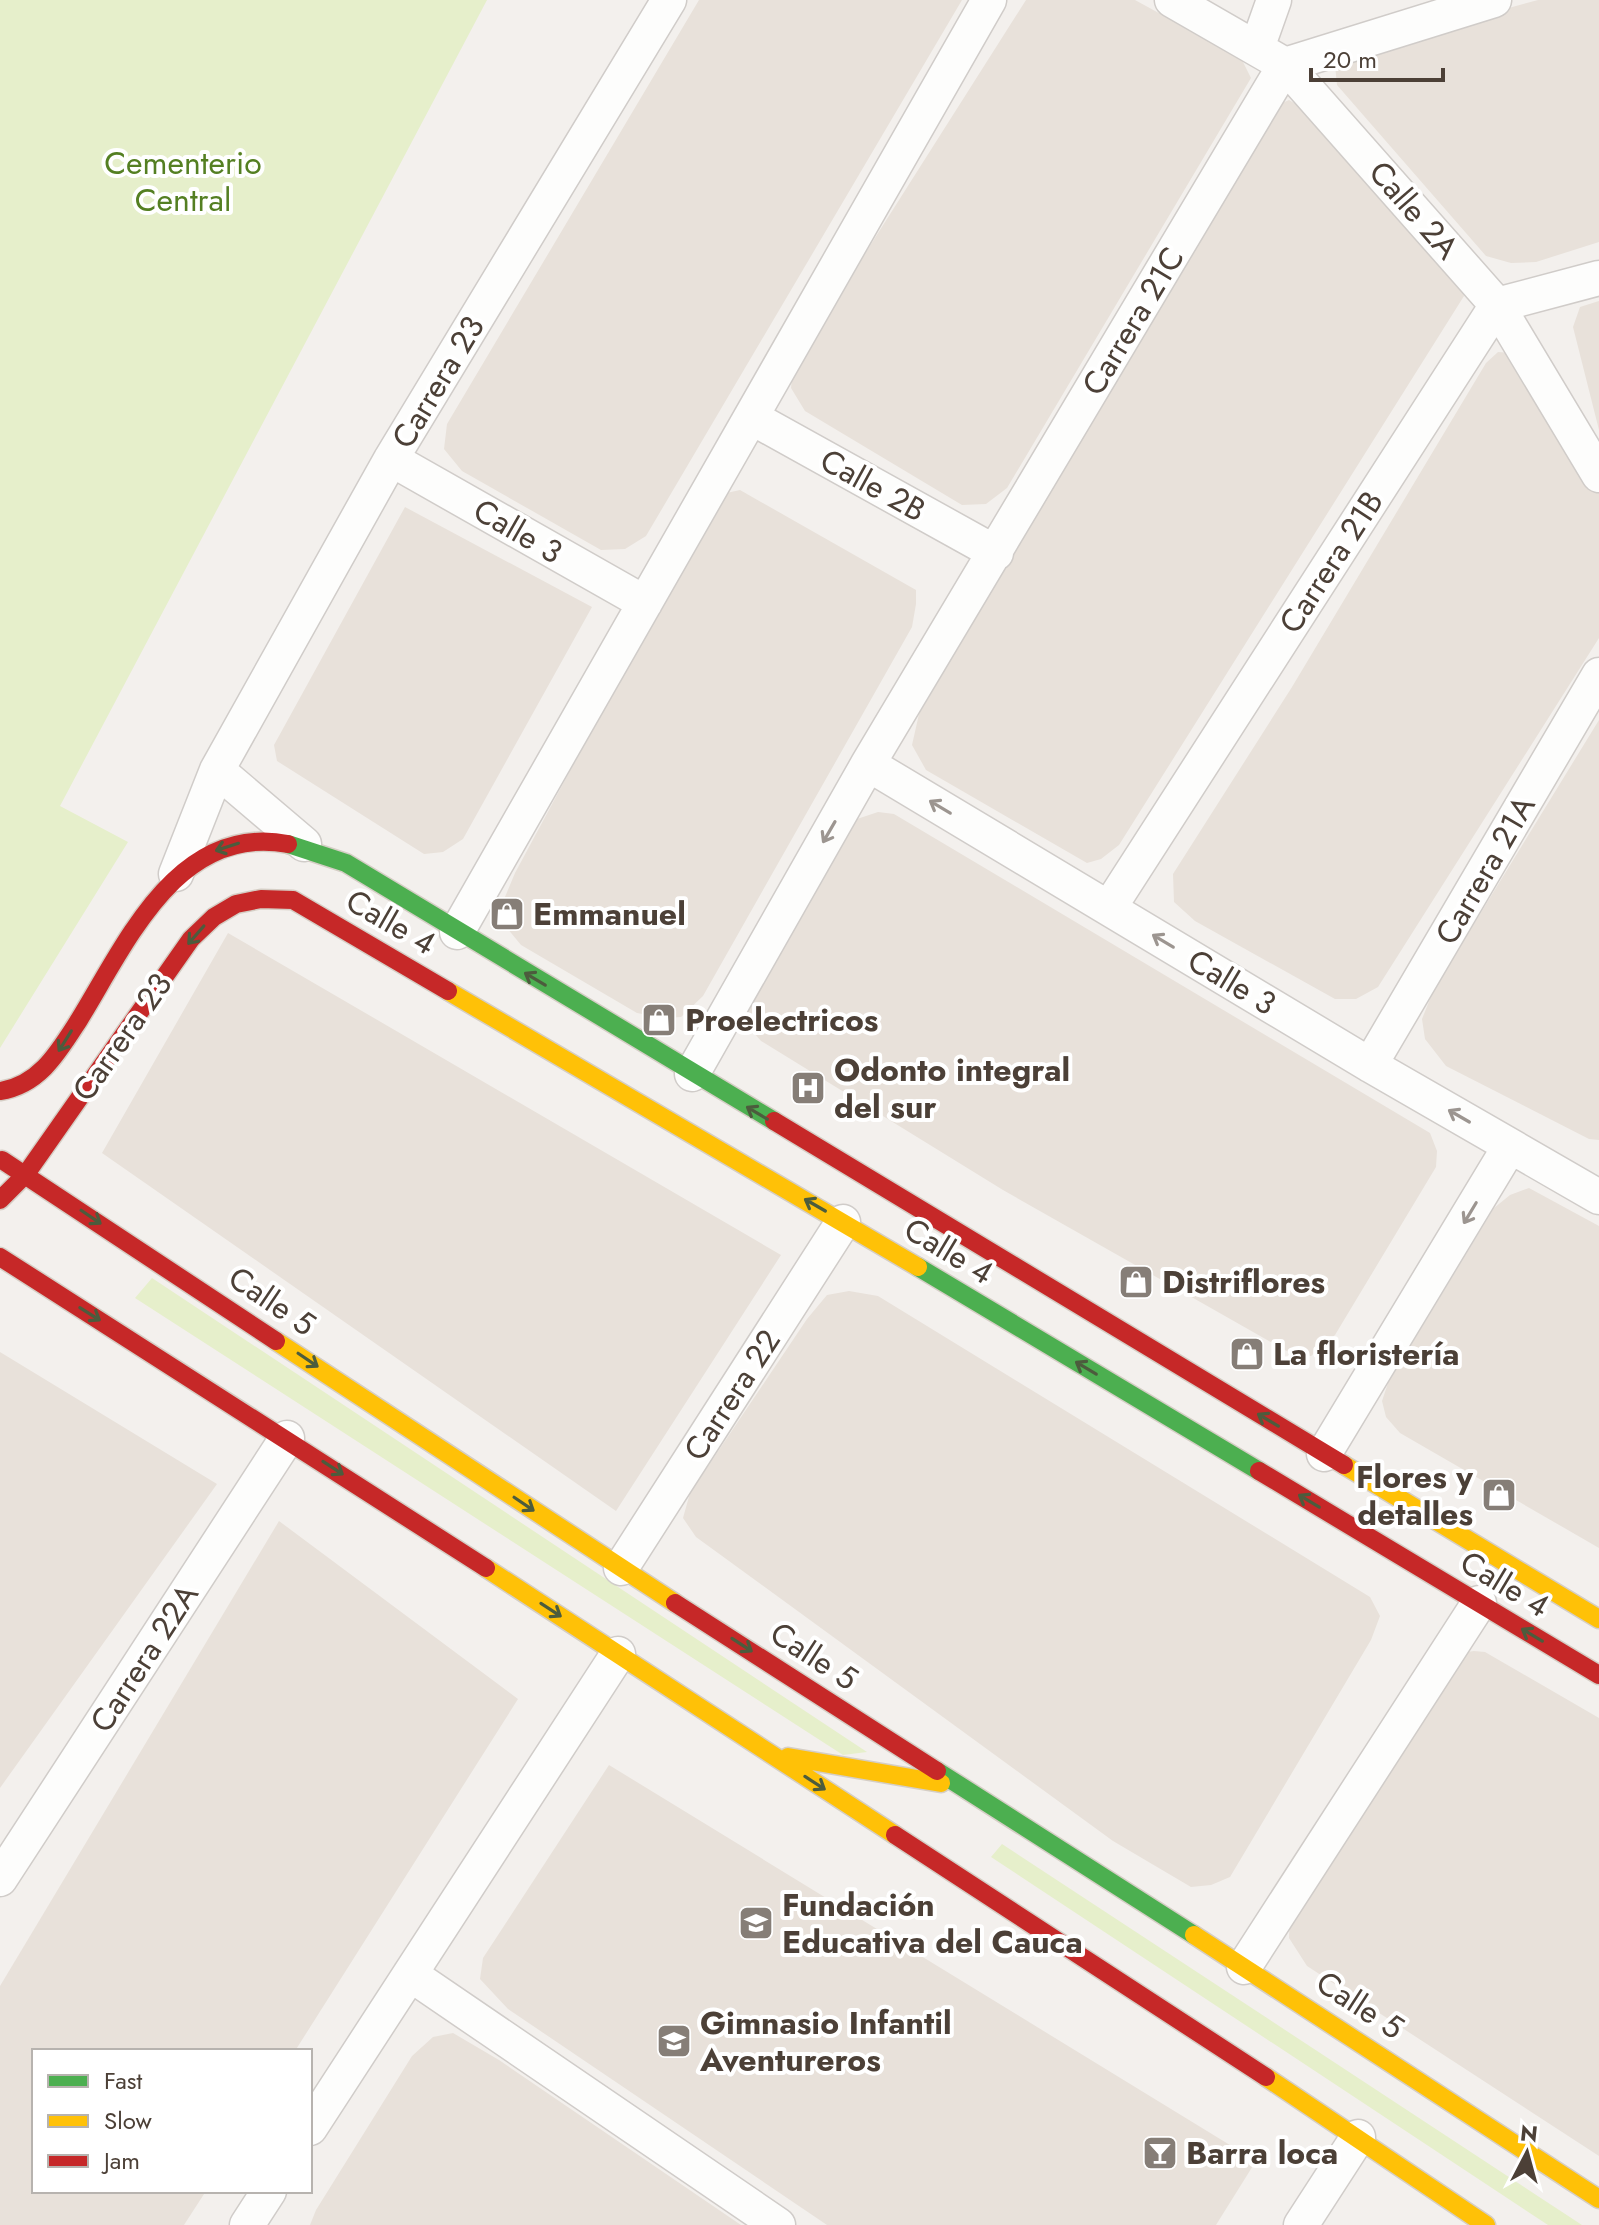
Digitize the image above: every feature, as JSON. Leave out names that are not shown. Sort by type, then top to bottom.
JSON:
[{"type":"main road","name":"Carrera 23","points":[[0,1091],[15,1089],[37,1076],[53,1060],[154,898],[176,874],[200,857],[233,844],[264,839],[304,844]]},
{"type":"main road","name":"Calle 4","points":[[304,844],[346,863],[1599,1619]]},
{"type":"main road","name":"Calle 4","points":[[261,897],[293,900],[327,918],[843,1222],[1599,1675]]},
{"type":"main road","name":"Carrera 23","points":[[0,1200],[26,1174],[191,939],[213,915],[238,902],[261,897]]},
{"type":"main road","name":"Calle 5","points":[[0,1158],[621,1568],[1244,1967],[1599,2199]]},
{"type":"main road","points":[[0,1257],[287,1438],[1358,2137],[1486,2225]]},
{"type":"main road","points":[[962,1293],[1007,1299]]},
{"type":"main road","points":[[1038,1303],[1083,1308]]},
{"type":"main road","points":[[770,1754],[962,1786]]},
{"type":"street","name":"Carrera 23","points":[[176,874],[217,770],[391,459],[669,0]]},
{"type":"street","points":[[457,932],[989,0]]},
{"type":"street","name":"Calle 2A","points":[[1172,0],[1271,56],[1497,305],[1599,475]]},
{"type":"street","name":"Carrera 21C","points":[[692,1074],[868,764],[996,553],[1271,56],[1274,0]]},
{"type":"street","points":[[1271,56],[1494,0]]},
{"type":"street","points":[[1497,305],[1599,278]]},
{"type":"street","name":"Carrera 21B","points":[[1109,908],[1497,305]]},
{"type":"street","name":"Calle 2B","points":[[751,417],[996,553]]},
{"type":"street","name":"Calle 3","points":[[391,459],[645,603]]},
{"type":"street","name":"Carrera 21A","points":[[1370,1065],[1599,675]]},
{"type":"street","name":"Calle 3","points":[[868,764],[1370,1065],[1599,1197]]},
{"type":"street","points":[[217,770],[304,844]]},
{"type":"street","points":[[1324,1454],[1510,1146]]},
{"type":"street","name":"Carrera 22","points":[[621,1568],[843,1222]]},
{"type":"street","name":"Carrera 22A","points":[[0,1879],[287,1438]]},
{"type":"street","points":[[1244,1967],[1479,1603]]},
{"type":"street","points":[[312,2125],[618,1654]]},
{"type":"street","points":[[410,1974],[778,2225]]},
{"type":"street","points":[[1301,2225],[1358,2137]]},
{"type":"street","points":[[247,2225],[268,2193]]},
{"type":"shaded area","points":[[699,0],[962,0],[646,536],[625,549],[601,550],[462,471],[444,449],[447,424]]},
{"type":"shaded area","points":[[1026,0],[1135,0],[1241,58],[1251,78],[1007,488],[986,504],[962,505],[805,411],[791,388],[793,367]]},
{"type":"shaded area","points":[[1538,0],[1599,0],[1599,242],[1536,262],[1511,263],[1486,256],[1337,85],[1335,65],[1348,52]]},
{"type":"shaded area","points":[[1289,100],[1301,107],[1459,276],[1464,296],[1119,845],[1101,859],[1087,863],[926,770],[912,745],[919,714],[1269,120],[1280,104]]},
{"type":"shaded area","points":[[1599,301],[1599,430],[1573,327],[1580,307]]},
{"type":"shaded area","points":[[1498,352],[1512,353],[1599,485],[1599,638],[1378,987],[1356,999],[1335,999],[1195,921],[1174,902],[1173,874],[1292,687],[1486,363]]},
{"type":"shaded area","points":[[740,490],[916,590],[916,604],[912,627],[703,996],[681,1017],[664,1018],[637,1013],[521,945],[497,916],[515,873],[707,516],[722,494]]},
{"type":"shaded area","points":[[405,507],[592,607],[463,839],[443,852],[424,854],[277,761],[274,745]]},
{"type":"shaded area","points":[[1599,720],[1599,1140],[1589,1139],[1446,1066],[1425,1039],[1422,1019],[1434,989]]},
{"type":"shaded area","points":[[878,812],[894,814],[1430,1133],[1437,1151],[1436,1167],[1335,1335],[1311,1356],[1292,1354],[1003,1190],[761,1041],[740,1017],[848,822]]},
{"type":"shaded area","points":[[228,933],[781,1255],[616,1511],[102,1153]]},
{"type":"shaded area","points":[[1529,1188],[1599,1226],[1599,1548],[1400,1433],[1386,1417],[1382,1401],[1388,1383],[1494,1208],[1510,1195]]},
{"type":"shaded area","points":[[849,1291],[878,1296],[1370,1597],[1380,1616],[1371,1640],[1230,1877],[1211,1885],[1191,1887],[1113,1841],[696,1537],[683,1518],[690,1493],[807,1319],[827,1295]]},
{"type":"shaded area","points":[[0,1352],[217,1484],[0,1788]]},
{"type":"shaded area","points":[[279,1521],[518,1699],[296,2049],[32,2049],[32,2193],[205,2193],[184,2225],[0,2225],[0,1986]]},
{"type":"shaded area","points":[[1485,1652],[1599,1718],[1599,2156],[1307,1966],[1289,1938],[1290,1910],[1461,1653]]},
{"type":"shaded area","points":[[609,1765],[1256,2161],[1216,2225],[827,2225],[508,2009],[480,1979],[483,1958]]},
{"type":"shaded area","points":[[453,2033],[499,2060],[741,2225],[310,2225],[316,2210],[412,2056],[433,2037]]},
{"type":"green space","name":"Cementerio Central","points":[[0,0],[487,0],[60,806],[128,842],[0,1048]]},
{"type":"green space","points":[[152,1278],[867,1752],[843,1755],[135,1298]]},
{"type":"green space","points":[[1002,1844],[1582,2225],[1548,2225],[991,1857]]},
{"type":"traffic: fast","points":[[288,844],[346,863],[774,1121]]},
{"type":"traffic: fast","points":[[918,1267],[1259,1471]]},
{"type":"traffic: fast","points":[[937,1771],[1194,1935]]},
{"type":"traffic: slow","points":[[448,991],[918,1267]]},
{"type":"traffic: slow","points":[[276,1341],[675,1603]]},
{"type":"traffic: slow","points":[[1344,1465],[1599,1619]]},
{"type":"traffic: slow","points":[[486,1568],[895,1835]]},
{"type":"traffic: slow","points":[[788,1757],[941,1783]]},
{"type":"traffic: slow","points":[[1194,1935],[1599,2199]]},
{"type":"traffic: slow","points":[[1266,2077],[1486,2225]]},
{"type":"traffic: jam","points":[[0,1091],[26,1082],[56,1055],[137,924],[160,895],[186,870],[216,852],[249,842],[288,844]]},
{"type":"traffic: jam","points":[[0,1200],[26,1174],[191,939],[214,917],[236,904],[261,899],[293,900],[448,991]]},
{"type":"traffic: jam","points":[[774,1121],[1344,1465]]},
{"type":"traffic: jam","points":[[2,1160],[276,1341]]},
{"type":"traffic: jam","points":[[0,1257],[486,1568]]},
{"type":"traffic: jam","points":[[1259,1471],[1599,1675]]},
{"type":"traffic: jam","points":[[675,1603],[937,1771]]},
{"type":"traffic: jam","points":[[895,1835],[1266,2077]]},
{"type":"place","name":"Emmanuel","points":[[507,914]]},
{"type":"place","name":"Proelectricos","points":[[659,1020]]},
{"type":"place","name":"Odonto integral del sur","points":[[808,1088]]},
{"type":"place","name":"Distriflores","points":[[1136,1282]]},
{"type":"place","name":"La floristería","points":[[1247,1354]]},
{"type":"place","name":"Flores y detalles","points":[[1499,1495]]},
{"type":"place","name":"Fundación Educativa del Cauca","points":[[756,1923]]},
{"type":"place","name":"Gimnasio Infantil Aventureros","points":[[674,2041]]},
{"type":"place","name":"Barra loca","points":[[1160,2153]]}]
